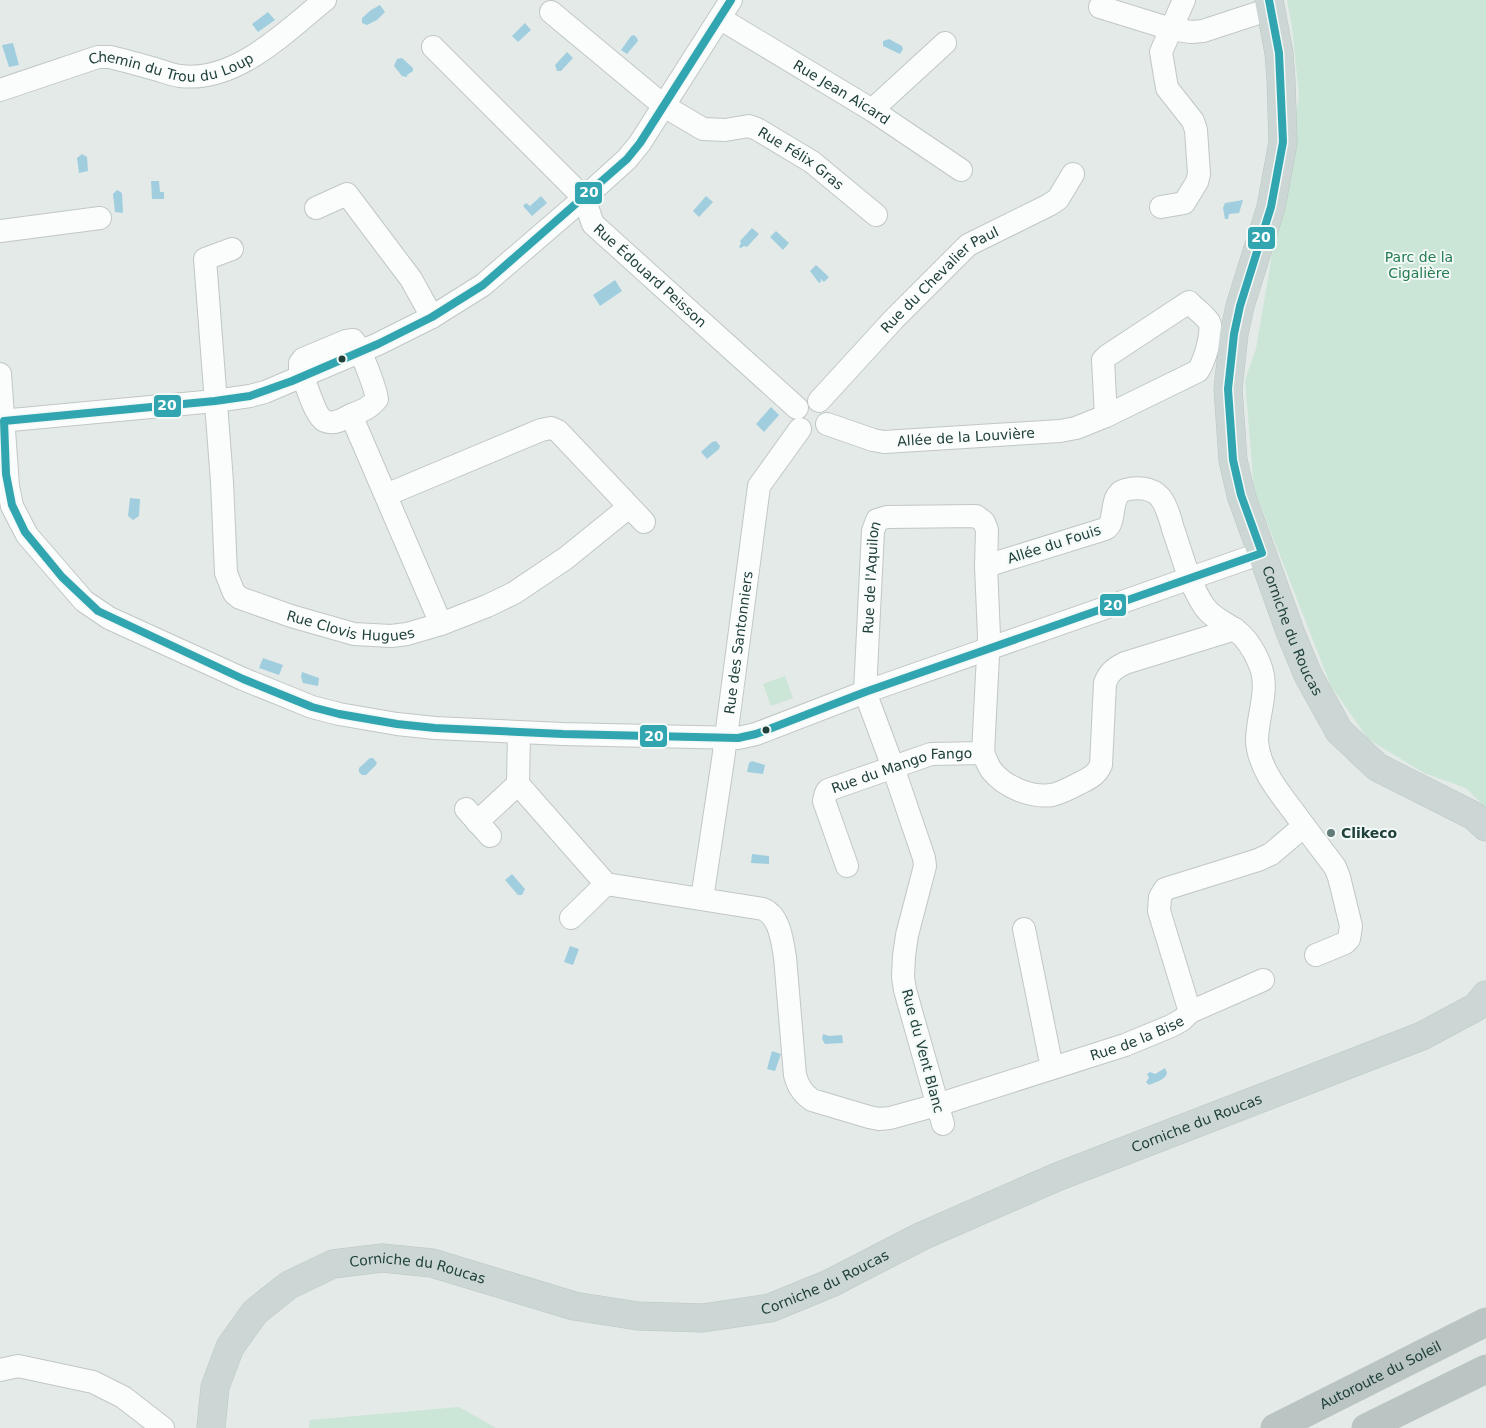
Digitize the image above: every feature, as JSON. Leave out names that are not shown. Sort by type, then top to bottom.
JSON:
[{"type":"highway","name":"Autoroute du Soleil","points":[[1275,1428],[1486,1322]]},
{"type":"highway","points":[[1366,1428],[1486,1368]]},
{"type":"main road","name":"Corniche du Roucas","points":[[1269,5],[1280,62],[1283,142],[1271,207],[1240,306],[1234,334],[1228,389],[1233,460],[1240,495],[1308,675],[1339,731],[1377,767],[1474,816],[1486,827]]},
{"type":"main road","name":"Corniche du Roucas","points":[[211,1428],[215,1388],[230,1347],[255,1312],[289,1285],[333,1264],[382,1258],[432,1263],[574,1306],[638,1316],[702,1318],[770,1308],[831,1283],[922,1236],[1057,1177],[1422,1036],[1476,1007],[1486,995]]},
{"type":"street","name":"Chemin du Trou du Loup","points":[[0,90],[98,57],[110,57],[179,76],[196,77],[215,74],[236,67],[256,54],[325,0]]},
{"type":"street","points":[[1161,207],[1184,203],[1197,182],[1199,174],[1196,130],[1193,121],[1167,88],[1161,52],[1184,0]]},
{"type":"street","points":[[1100,7],[1171,29],[1197,32],[1269,5]]},
{"type":"street","points":[[360,352],[432,318],[482,285],[584,198],[636,148],[726,10]]},
{"type":"street","name":"Rue Jean Aicard","points":[[726,10],[961,170]]},
{"type":"street","name":"Rue Félix Gras","points":[[551,12],[664,106],[703,129],[725,130],[749,126],[757,129],[812,162],[876,215]]},
{"type":"street","points":[[872,110],[945,43]]},
{"type":"street","name":"Rue Édouard Peisson","points":[[433,47],[584,198],[593,224],[799,418]]},
{"type":"street","name":"Rue du Chevalier Paul","points":[[819,401],[894,318],[968,245],[1050,205],[1058,199],[1073,174]]},
{"type":"street","points":[[316,208],[348,194],[412,279],[432,318]]},
{"type":"street","points":[[0,231],[100,218]]},
{"type":"street","name":"Rue Clovis Hugues","points":[[232,249],[200,254],[222,482],[226,573],[234,593],[240,598],[291,616],[354,634],[392,636],[406,634],[441,624],[514,593],[636,514],[558,431],[551,428],[541,430],[386,496]]},
{"type":"street","name":"Allée de la Louvière","points":[[827,424],[884,442],[1045,433],[1076,428],[1106,416],[1198,371],[1203,364],[1210,332],[1209,322],[1193,299],[1106,356],[1103,360],[1106,416]]},
{"type":"street","points":[[353,340],[360,352],[376,391],[377,399],[371,407],[335,422],[325,421],[318,414],[300,369],[300,363],[303,359],[346,341],[353,340]]},
{"type":"street","points":[[0,374],[2,421],[8,486],[12,506],[26,535],[84,601],[98,612],[243,678],[324,710],[397,724],[434,728],[519,732],[738,738],[756,734],[865,692],[1262,552]]},
{"type":"street","points":[[2,421],[250,396],[303,376]]},
{"type":"street","points":[[809,400],[819,401],[827,408],[829,414],[827,424],[820,432],[809,433],[799,418],[804,402],[809,400]]},
{"type":"street","points":[[352,415],[441,624]]},
{"type":"street","name":"Rue des Santonniers","points":[[702,899],[760,486],[799,418]]},
{"type":"street","name":"Allée du Fouis","points":[[986,566],[1105,530],[1110,523],[1116,499],[1120,493],[1124,490],[1146,488],[1160,498],[1166,509],[1190,577]]},
{"type":"street","name":"Rue de l'Aquilon","points":[[865,692],[873,531],[877,520],[887,517],[976,516],[984,522],[987,530],[988,649],[983,754]]},
{"type":"street","points":[[1190,577],[1207,611],[1244,637],[1260,665],[1263,677],[1257,742],[1261,760],[1270,777],[1335,867],[1339,877],[1351,926],[1349,939],[1345,943],[1316,955]]},
{"type":"street","name":"Rue du Mango Fango","points":[[847,866],[824,802],[828,790],[931,754],[983,754],[990,769],[1011,787],[1028,793],[1053,794],[1093,777],[1098,772],[1101,765],[1105,683],[1107,676],[1114,668],[1235,629]]},
{"type":"street","points":[[865,692],[893,767]]},
{"type":"street","points":[[519,732],[518,784],[606,884],[702,899]]},
{"type":"street","name":"Rue du Vent Blanc","points":[[893,767],[924,858],[924,876],[911,916],[904,956],[903,977],[940,1115]]},
{"type":"street","points":[[478,822],[518,784]]},
{"type":"street","name":"Rue de la Bise","points":[[702,899],[763,909],[773,915],[782,938],[785,957],[795,1075],[804,1094],[812,1100],[879,1119],[940,1115],[1052,1068],[1125,1045],[1182,1020],[1190,1012],[1158,906],[1165,888],[1258,860],[1271,854],[1304,826]]},
{"type":"street","points":[[570,918],[606,884]]},
{"type":"street","points":[[1024,929],[1052,1068]]},
{"type":"street","points":[[1190,1012],[1263,980]]},
{"type":"street","points":[[0,1370],[18,1366],[93,1382],[123,1397],[163,1428]]},
{"type":"green space","name":"Parc de la Cigalière","points":[[1287,0],[1486,0],[1486,808],[1466,788],[1424,773],[1368,739],[1331,686],[1254,489],[1245,380],[1256,349],[1299,96],[1292,26]]},
{"type":"green space","points":[[785,676],[793,698],[771,706],[763,684]]},
{"type":"green space","points":[[459,1407],[496,1428],[309,1428],[310,1420]]},
{"type":"water","points":[[380,5],[385,12],[377,20],[367,25],[362,23],[362,18]]},
{"type":"water","points":[[268,12],[275,20],[258,32],[252,24]]},
{"type":"water","points":[[525,23],[531,30],[518,42],[512,36]]},
{"type":"water","points":[[634,35],[638,41],[627,54],[621,50],[631,36]]},
{"type":"water","points":[[889,39],[902,46],[903,49],[900,54],[883,46],[883,41]]},
{"type":"water","points":[[13,43],[19,65],[9,67],[2,45]]},
{"type":"water","points":[[567,52],[573,58],[561,71],[557,71],[555,65]]},
{"type":"water","points":[[402,58],[413,68],[413,71],[407,77],[402,76],[394,66],[397,59]]},
{"type":"water","points":[[82,154],[87,157],[88,171],[79,173],[77,158]]},
{"type":"water","points":[[151,181],[159,181],[160,192],[164,192],[164,199],[152,199]]},
{"type":"water","points":[[117,190],[122,193],[123,213],[115,212],[113,194]]},
{"type":"water","points":[[541,196],[547,203],[532,216],[523,206],[526,203],[530,206]]},
{"type":"water","points":[[706,196],[713,202],[699,217],[693,211]]},
{"type":"water","points":[[1243,200],[1239,213],[1229,214],[1228,219],[1225,219],[1223,208],[1225,203]]},
{"type":"water","points":[[752,228],[759,234],[747,247],[739,247],[740,241]]},
{"type":"water","points":[[776,231],[789,243],[783,250],[770,237]]},
{"type":"water","points":[[816,265],[829,277],[824,282],[821,279],[822,281],[819,283],[810,271]]},
{"type":"water","points":[[615,280],[622,291],[600,306],[593,295]]},
{"type":"water","points":[[771,407],[779,415],[764,432],[756,424]]},
{"type":"water","points":[[716,441],[720,446],[719,449],[707,459],[701,452],[712,442]]},
{"type":"water","points":[[130,498],[140,499],[139,516],[133,520],[128,516]]},
{"type":"water","points":[[263,658],[283,665],[279,675],[259,668]]},
{"type":"water","points":[[302,672],[319,678],[318,686],[303,683]]},
{"type":"water","points":[[370,758],[373,758],[377,763],[366,775],[362,775],[359,772],[359,768]]},
{"type":"water","points":[[752,761],[765,765],[763,774],[747,772],[749,763]]},
{"type":"water","points":[[752,854],[769,856],[769,864],[751,863]]},
{"type":"water","points":[[512,874],[525,889],[522,895],[518,895],[505,880]]},
{"type":"water","points":[[570,946],[579,949],[573,965],[564,962]]},
{"type":"water","points":[[823,1034],[829,1036],[842,1035],[843,1043],[825,1044],[822,1039]]},
{"type":"water","points":[[772,1051],[781,1054],[775,1071],[767,1069]]},
{"type":"water","points":[[1165,1068],[1167,1073],[1162,1079],[1149,1085],[1146,1082],[1149,1078],[1147,1074],[1150,1072],[1155,1074]]},
{"type":"transit line","name":"20","points":[[731,0],[640,143],[627,159],[483,285],[432,317],[378,344],[292,381],[250,396],[4,421],[6,474],[12,505],[25,532],[62,577],[98,611],[243,679],[312,707],[339,714],[397,724],[435,728],[563,734],[738,738],[756,734],[865,692],[1262,553],[1241,495],[1233,460],[1228,389],[1234,334],[1240,306],[1271,207],[1283,142],[1279,53],[1269,0]]},
{"type":"place","name":"Clikeco","points":[[1331,833]]}]
